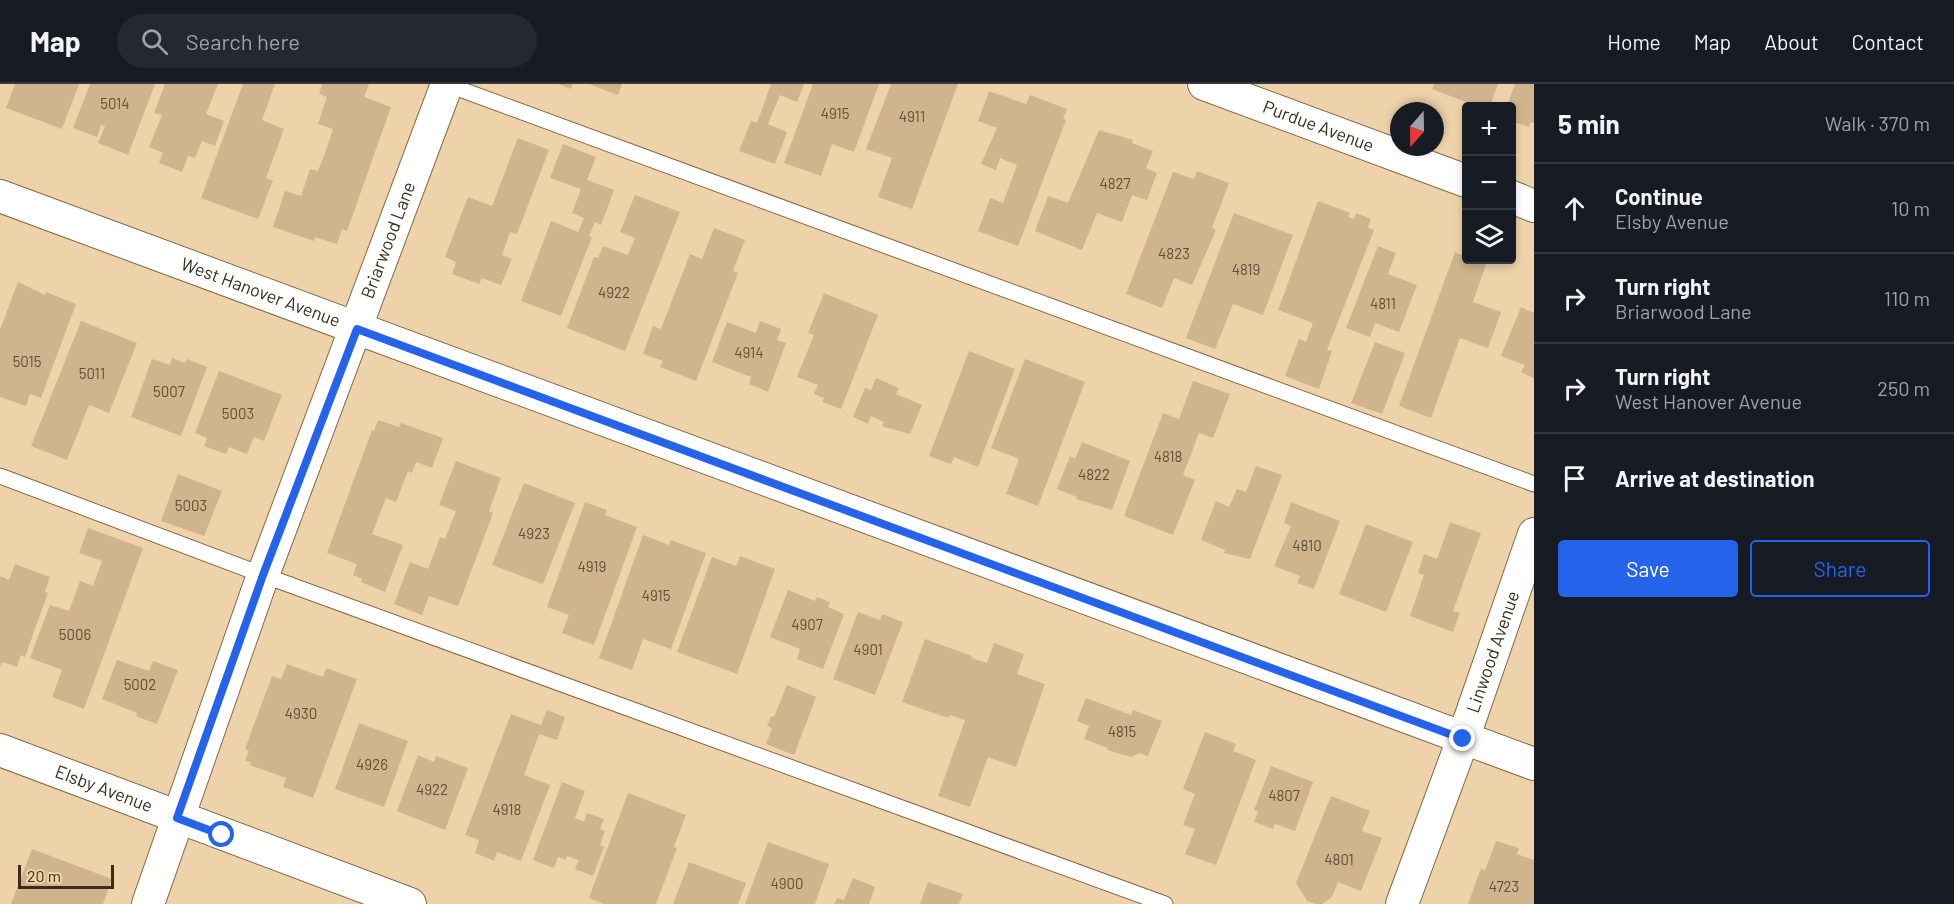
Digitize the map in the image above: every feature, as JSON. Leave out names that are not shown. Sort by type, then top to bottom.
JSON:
[{"type":"street","name":"Briarwood Lane","points":[[148,904],[263,575],[447,84]]},
{"type":"street","name":"Purdue Avenue","points":[[1204,84],[1462,179]]},
{"type":"street","name":"West Hanover Avenue","points":[[0,196],[1534,764]]},
{"type":"street","points":[[1516,199],[1534,206]]},
{"type":"street","name":"Linwood Avenue","points":[[1402,904],[1463,739],[1534,534]]},
{"type":"street","name":"Elsby Avenue","points":[[0,750],[410,904]]},
{"type":"lane","points":[[447,84],[1534,484]]},
{"type":"lane","points":[[0,476],[263,575],[1165,904]]},
{"type":"building","points":[[15,84],[79,84],[62,129],[6,108]]},
{"type":"building","points":[[90,84],[155,84],[128,155],[98,143],[105,126],[101,125],[97,137],[73,128]]},
{"type":"building","points":[[165,84],[218,84],[206,114],[224,121],[215,146],[202,141],[195,158],[188,156],[182,172],[159,163],[163,153],[149,147],[162,115],[154,113]]},
{"type":"building","points":[[243,84],[275,84],[262,120],[284,129],[266,178],[273,180],[258,219],[201,198]]},
{"type":"building","points":[[322,84],[369,84],[364,97],[391,107],[347,231],[342,229],[337,244],[315,237],[314,241],[273,227],[285,191],[301,196],[310,169],[318,171],[325,153],[333,129],[318,124],[327,97],[319,94]]},
{"type":"building","points":[[558,84],[573,84],[571,89]]},
{"type":"building","points":[[589,84],[622,84],[618,95]]},
{"type":"building","points":[[771,84],[804,84],[797,102],[780,95],[768,124],[787,132],[775,164],[739,151],[751,121],[757,123]]},
{"type":"building","points":[[813,84],[879,84],[854,152],[832,144],[821,176],[784,163]]},
{"type":"building","points":[[891,84],[958,84],[912,209],[878,197],[892,158],[866,149]]},
{"type":"building","points":[[1434,84],[1498,84],[1491,102],[1466,102],[1432,89]]},
{"type":"building","points":[[1515,84],[1534,84],[1534,123],[1531,122],[1529,127],[1516,122],[1516,102],[1508,102]]},
{"type":"building","points":[[989,91],[1026,104],[1030,95],[1067,109],[1063,118],[1066,120],[1018,246],[978,231],[990,198],[1003,203],[1017,165],[1000,158],[996,170],[981,164],[997,128],[978,121]]},
{"type":"building","points":[[1099,130],[1133,140],[1132,143],[1153,151],[1146,168],[1157,173],[1147,200],[1132,195],[1122,222],[1097,213],[1082,250],[1035,231],[1048,196],[1068,203]]},
{"type":"building","points":[[518,138],[549,150],[517,234],[510,232],[502,255],[512,259],[501,285],[482,278],[479,284],[452,274],[456,262],[445,257],[468,197],[492,206]]},
{"type":"building","points":[[563,144],[596,157],[587,180],[614,190],[601,225],[595,222],[589,236],[592,237],[561,316],[521,301],[551,221],[578,232],[584,218],[572,213],[581,189],[550,178]]},
{"type":"building","points":[[1197,171],[1229,183],[1212,228],[1216,230],[1192,285],[1174,278],[1162,308],[1126,294],[1173,172],[1194,179]]},
{"type":"building","points":[[635,195],[680,212],[625,351],[567,328],[594,257],[598,258],[603,246],[628,255],[635,238],[620,232]]},
{"type":"building","points":[[1318,201],[1350,213],[1348,217],[1354,219],[1356,213],[1371,219],[1368,228],[1374,230],[1327,350],[1332,351],[1319,389],[1285,376],[1299,339],[1306,342],[1313,323],[1278,310]]},
{"type":"building","points":[[1234,213],[1293,235],[1263,315],[1233,304],[1215,349],[1186,338]]},
{"type":"building","points":[[714,228],[745,240],[733,271],[738,273],[696,381],[660,367],[663,361],[643,354],[653,326],[661,329],[690,254],[702,259]]},
{"type":"building","points":[[1378,246],[1396,253],[1388,274],[1417,285],[1399,332],[1375,323],[1370,337],[1346,328]]},
{"type":"building","points":[[1455,252],[1462,255],[1462,264],[1486,264],[1473,302],[1501,312],[1488,348],[1460,338],[1431,418],[1399,406]]},
{"type":"building","points":[[18,282],[45,295],[46,292],[76,304],[41,398],[30,394],[26,406],[0,397],[0,330]]},
{"type":"building","points":[[824,293],[878,315],[841,409],[822,402],[824,398],[814,394],[818,385],[797,377],[814,335],[808,333]]},
{"type":"building","points":[[1521,307],[1534,313],[1534,378],[1521,372],[1525,365],[1501,356]]},
{"type":"building","points":[[81,321],[137,343],[109,413],[89,405],[67,460],[31,446]]},
{"type":"building","points":[[760,321],[781,329],[777,340],[786,343],[768,392],[749,384],[751,377],[712,362],[727,322],[756,333]]},
{"type":"building","points":[[1375,342],[1405,353],[1382,414],[1351,403]]},
{"type":"building","points":[[969,351],[1015,369],[978,467],[954,457],[951,464],[929,456]]},
{"type":"building","points":[[172,358],[185,363],[187,359],[207,367],[181,436],[131,417],[152,359],[170,365]]},
{"type":"building","points":[[1025,359],[1085,382],[1038,506],[1006,494],[1019,459],[991,448]]},
{"type":"building","points":[[219,371],[282,395],[264,441],[254,437],[247,454],[229,447],[226,454],[204,446],[207,438],[195,433]]},
{"type":"building","points":[[876,378],[899,388],[896,394],[922,405],[910,434],[882,426],[884,422],[871,416],[868,424],[853,417],[865,388],[871,390]]},
{"type":"building","points":[[1193,381],[1230,394],[1213,438],[1199,433],[1183,475],[1195,480],[1173,535],[1124,516],[1163,413],[1179,419]]},
{"type":"building","points":[[378,420],[399,427],[401,423],[443,438],[432,468],[416,462],[412,473],[408,471],[396,502],[386,498],[372,534],[403,545],[385,592],[361,582],[362,579],[353,575],[357,564],[327,553],[372,430],[374,431]]},
{"type":"building","points":[[1082,442],[1130,461],[1112,510],[1076,499],[1077,497],[1057,489],[1070,456],[1075,459]]},
{"type":"building","points":[[456,461],[501,478],[489,511],[493,513],[458,606],[429,596],[422,615],[394,604],[410,562],[428,569],[440,537],[445,539],[456,511],[439,505]]},
{"type":"building","points":[[1256,466],[1282,475],[1250,559],[1224,553],[1225,550],[1201,540],[1216,501],[1229,507],[1237,489],[1246,492]]},
{"type":"building","points":[[178,474],[222,491],[204,536],[161,521]]},
{"type":"building","points":[[524,483],[575,503],[543,584],[492,565]]},
{"type":"building","points":[[585,502],[607,510],[605,515],[637,527],[594,645],[562,633],[569,615],[547,607]]},
{"type":"building","points":[[1291,502],[1340,521],[1314,589],[1297,583],[1300,576],[1274,566],[1291,526],[1284,523]]},
{"type":"building","points":[[1450,522],[1481,533],[1453,611],[1460,613],[1453,632],[1410,616],[1424,575],[1418,573],[1424,554],[1437,559]]},
{"type":"building","points":[[1366,524],[1413,542],[1386,612],[1339,594]]},
{"type":"building","points":[[88,528],[143,548],[84,709],[52,697],[62,670],[30,658],[50,605],[69,611],[80,581],[93,586],[102,561],[79,553]]},
{"type":"building","points":[[643,535],[669,545],[671,540],[706,553],[671,649],[643,639],[632,670],[599,658]]},
{"type":"building","points":[[740,556],[775,569],[737,674],[677,652],[712,557],[736,566]]},
{"type":"building","points":[[15,564],[50,577],[45,592],[48,593],[25,657],[21,655],[17,667],[2,662],[0,667],[0,578],[1,576],[9,580]]},
{"type":"building","points":[[788,590],[815,601],[817,597],[830,602],[828,607],[844,614],[823,669],[797,659],[800,649],[770,637]]},
{"type":"building","points":[[858,612],[880,620],[882,614],[903,622],[875,695],[833,679]]},
{"type":"building","points":[[925,639],[987,663],[994,643],[1024,654],[1017,674],[1045,684],[1016,767],[988,757],[970,807],[938,796],[965,720],[950,715],[948,718],[902,702]]},
{"type":"building","points":[[117,660],[149,671],[153,661],[178,670],[157,724],[102,699]]},
{"type":"building","points":[[287,664],[323,677],[326,668],[357,679],[313,798],[283,787],[286,778],[245,761],[249,751],[245,749],[272,676],[281,679]]},
{"type":"building","points":[[787,685],[816,697],[794,755],[766,744],[772,728],[767,726],[771,716],[774,717]]},
{"type":"building","points":[[1086,698],[1131,715],[1133,710],[1162,721],[1148,756],[1139,753],[1131,757],[1107,750],[1108,748],[1084,739],[1089,726],[1077,721]]},
{"type":"building","points":[[547,710],[565,717],[557,740],[539,734],[524,775],[550,785],[521,861],[497,852],[494,861],[475,853],[479,840],[465,835],[511,714],[541,725]]},
{"type":"building","points":[[359,723],[408,741],[384,807],[335,789]]},
{"type":"building","points":[[1205,732],[1236,744],[1233,751],[1256,760],[1216,865],[1185,854],[1195,829],[1183,825],[1195,794],[1183,789]]},
{"type":"building","points":[[418,755],[434,762],[436,756],[468,768],[445,830],[397,811]]},
{"type":"building","points":[[1271,766],[1313,782],[1295,831],[1275,824],[1273,829],[1254,822],[1258,811],[1254,810]]},
{"type":"building","points":[[562,782],[585,791],[575,818],[584,822],[587,813],[604,819],[600,829],[605,831],[600,845],[604,847],[593,876],[575,869],[579,860],[567,856],[566,860],[558,857],[554,868],[533,860]]},
{"type":"building","points":[[628,793],[686,815],[674,847],[677,848],[656,904],[604,904],[589,898]]},
{"type":"building","points":[[1331,796],[1370,811],[1362,831],[1382,838],[1361,891],[1338,882],[1332,897],[1322,904],[1316,904],[1307,901],[1296,883]]},
{"type":"building","points":[[1496,841],[1519,848],[1517,854],[1534,860],[1534,904],[1468,904],[1481,868],[1485,870]]},
{"type":"building","points":[[768,842],[829,864],[815,904],[745,904]]},
{"type":"building","points":[[32,849],[112,879],[103,904],[11,904]]},
{"type":"building","points":[[689,862],[746,883],[738,904],[673,904]]},
{"type":"building","points":[[853,878],[875,887],[869,904],[834,904],[837,898],[844,900]]},
{"type":"building","points":[[928,882],[963,894],[959,904],[920,904]]},
{"type":"route","points":[[222,835],[177,818],[263,575],[357,329],[1463,739]]}]
